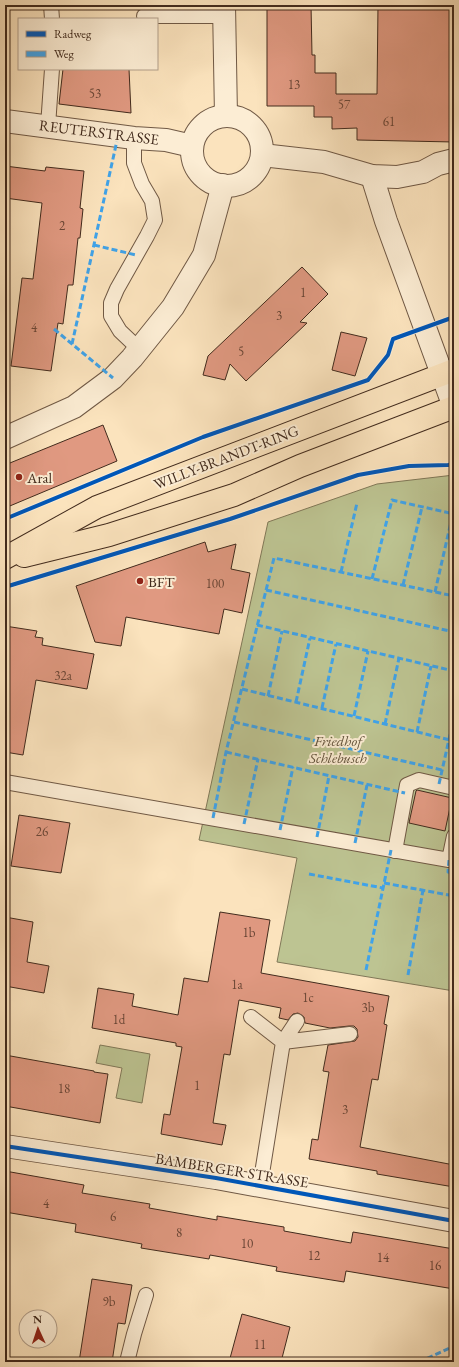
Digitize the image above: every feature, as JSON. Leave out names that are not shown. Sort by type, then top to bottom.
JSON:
[{"type":"main road","name":"WILLY-BRANDT-RING","points":[[5,559],[97,507],[448,372]]},
{"type":"main road","name":"WILLY-BRANDT-RING","points":[[5,559],[110,535],[234,495],[300,466],[454,407]]},
{"type":"street","points":[[224,11],[226,116]]},
{"type":"street","points":[[226,116],[244,120],[254,129],[260,141],[262,154],[255,171],[249,178],[232,185],[214,183],[206,178],[200,172],[192,156],[194,138],[199,130],[205,123],[213,118],[226,116]]},
{"type":"street","name":"REUTERSTRASSE","points":[[5,121],[134,138],[166,140],[192,146]]},
{"type":"street","points":[[262,154],[324,162],[372,176],[397,176],[423,172],[438,164],[454,160]]},
{"type":"street","points":[[372,176],[386,221],[448,372],[454,407]]},
{"type":"street","points":[[5,438],[74,407],[113,378],[140,350],[173,307],[204,255],[223,185]]},
{"type":"street","name":"BAMBERGER STRASSE","points":[[5,1146],[260,1186],[454,1221]]},
{"type":"lane","points":[[51,5],[52,18]]},
{"type":"lane","points":[[144,16],[224,11]]},
{"type":"lane","points":[[48,126],[52,70]]},
{"type":"lane","points":[[134,138],[134,163],[142,184],[152,202],[154,220],[148,236],[117,289],[111,303],[111,316],[120,331],[140,350]]},
{"type":"lane","points":[[395,851],[407,785],[419,780],[454,788]]},
{"type":"lane","points":[[5,782],[449,860],[454,836]]},
{"type":"lane","points":[[251,1017],[283,1042],[350,1034]]},
{"type":"lane","points":[[260,1186],[283,1042],[297,1022]]},
{"type":"lane","points":[[127,1362],[146,1295]]},
{"type":"green space","name":"Friedhof Schlebusch","points":[[454,475],[454,991],[277,962],[297,858],[199,840],[268,522],[377,484]]},
{"type":"green space","points":[[100,1045],[150,1054],[142,1103],[116,1098],[122,1068],[96,1063]]},
{"type":"building","points":[[267,5],[311,5],[312,55],[315,55],[315,73],[336,73],[336,94],[377,94],[378,5],[454,5],[454,142],[357,140],[357,128],[332,129],[332,117],[314,117],[314,106],[267,106]]},
{"type":"building","points":[[63,70],[129,70],[131,113],[59,104]]},
{"type":"building","points":[[5,166],[45,171],[46,167],[84,171],[80,208],[83,209],[73,285],[68,285],[63,324],[58,323],[51,371],[11,366],[22,278],[33,279],[42,203],[5,198]]},
{"type":"building","points":[[302,267],[328,294],[300,322],[307,323],[246,381],[230,364],[225,380],[203,375],[208,356]]},
{"type":"building","points":[[341,332],[367,338],[355,376],[332,370]]},
{"type":"building","points":[[103,425],[117,461],[5,508],[5,465]]},
{"type":"building","points":[[205,542],[208,552],[236,544],[231,569],[250,573],[242,613],[224,609],[219,634],[126,617],[121,646],[95,642],[76,586]]},
{"type":"building","points":[[5,626],[37,631],[35,637],[43,638],[42,645],[94,654],[87,689],[36,680],[23,755],[5,752]]},
{"type":"building","points":[[417,790],[452,798],[445,831],[409,823]]},
{"type":"building","points":[[19,815],[70,823],[61,873],[11,866]]},
{"type":"building","points":[[220,912],[270,920],[261,973],[389,996],[384,1024],[387,1025],[378,1080],[372,1079],[360,1147],[454,1165],[454,1187],[377,1174],[377,1171],[309,1159],[312,1139],[318,1140],[329,1072],[323,1071],[328,1045],[355,1041],[358,1037],[357,1029],[354,1026],[330,1028],[305,1023],[304,1017],[298,1013],[293,1014],[288,1020],[279,1018],[281,1008],[239,1000],[230,1055],[224,1054],[213,1123],[226,1125],[222,1145],[161,1134],[164,1114],[170,1115],[182,1047],[176,1046],[176,1043],[92,1028],[98,988],[134,994],[132,1006],[178,1015],[184,978],[208,982]]},
{"type":"building","points":[[5,917],[33,922],[27,962],[49,966],[44,993],[5,986]]},
{"type":"building","points":[[5,1055],[108,1074],[100,1123],[5,1106]]},
{"type":"building","points":[[5,1171],[84,1185],[82,1193],[150,1204],[149,1208],[217,1220],[217,1216],[284,1227],[284,1231],[351,1243],[353,1232],[454,1249],[454,1289],[346,1271],[344,1282],[276,1271],[277,1267],[210,1255],[209,1259],[141,1248],[142,1244],[75,1232],[76,1224],[5,1212]]},
{"type":"building","points":[[92,1279],[132,1285],[125,1324],[118,1323],[112,1362],[79,1362]]},
{"type":"building","points":[[242,1314],[290,1327],[281,1362],[229,1362]]},
{"type":"marked path","points":[[72,344],[118,136]]},
{"type":"marked path","points":[[94,245],[136,255]]},
{"type":"marked path","points":[[54,329],[113,378]]},
{"type":"marked path","points":[[372,579],[392,500],[454,514]]},
{"type":"marked path","points":[[341,572],[357,503]]},
{"type":"marked path","points":[[403,585],[422,507]]},
{"type":"marked path","points":[[435,592],[453,513]]},
{"type":"marked path","points":[[213,818],[226,752],[274,558],[454,596]]},
{"type":"marked path","points":[[266,590],[454,632]]},
{"type":"marked path","points":[[257,625],[454,671]]},
{"type":"marked path","points":[[268,696],[282,631]]},
{"type":"marked path","points":[[296,702],[310,638]]},
{"type":"marked path","points":[[322,708],[336,644]]},
{"type":"marked path","points":[[354,716],[368,651]]},
{"type":"marked path","points":[[385,724],[399,658]]},
{"type":"marked path","points":[[417,732],[431,666]]},
{"type":"marked path","points":[[242,689],[454,741]]},
{"type":"marked path","points":[[439,784],[454,717]]},
{"type":"marked path","points":[[234,722],[442,770]]},
{"type":"marked path","points":[[226,752],[405,793]]},
{"type":"marked path","points":[[244,824],[258,759]]},
{"type":"marked path","points":[[280,830],[293,767]]},
{"type":"marked path","points":[[317,837],[329,776]]},
{"type":"marked path","points":[[355,843],[367,785]]},
{"type":"marked path","points":[[366,970],[391,850]]},
{"type":"marked path","points":[[449,860],[448,872],[454,873]]},
{"type":"marked path","points":[[309,874],[383,888]]},
{"type":"marked path","points":[[384,883],[454,896]]},
{"type":"marked path","points":[[408,975],[423,890]]},
{"type":"marked path","points":[[419,1362],[454,1346]]},
{"type":"marked path","points":[[453,1362],[454,1354]]},
{"type":"cycle path","points":[[5,519],[203,437],[368,380],[388,355],[393,339],[454,317]]},
{"type":"cycle path","points":[[5,587],[230,519],[358,475],[409,466],[454,464]]},
{"type":"cycle path","points":[[5,1146],[216,1178],[454,1221]]},
{"type":"place","name":"Aral","points":[[19,477]]},
{"type":"place","name":"BFT","points":[[140,581]]}]
